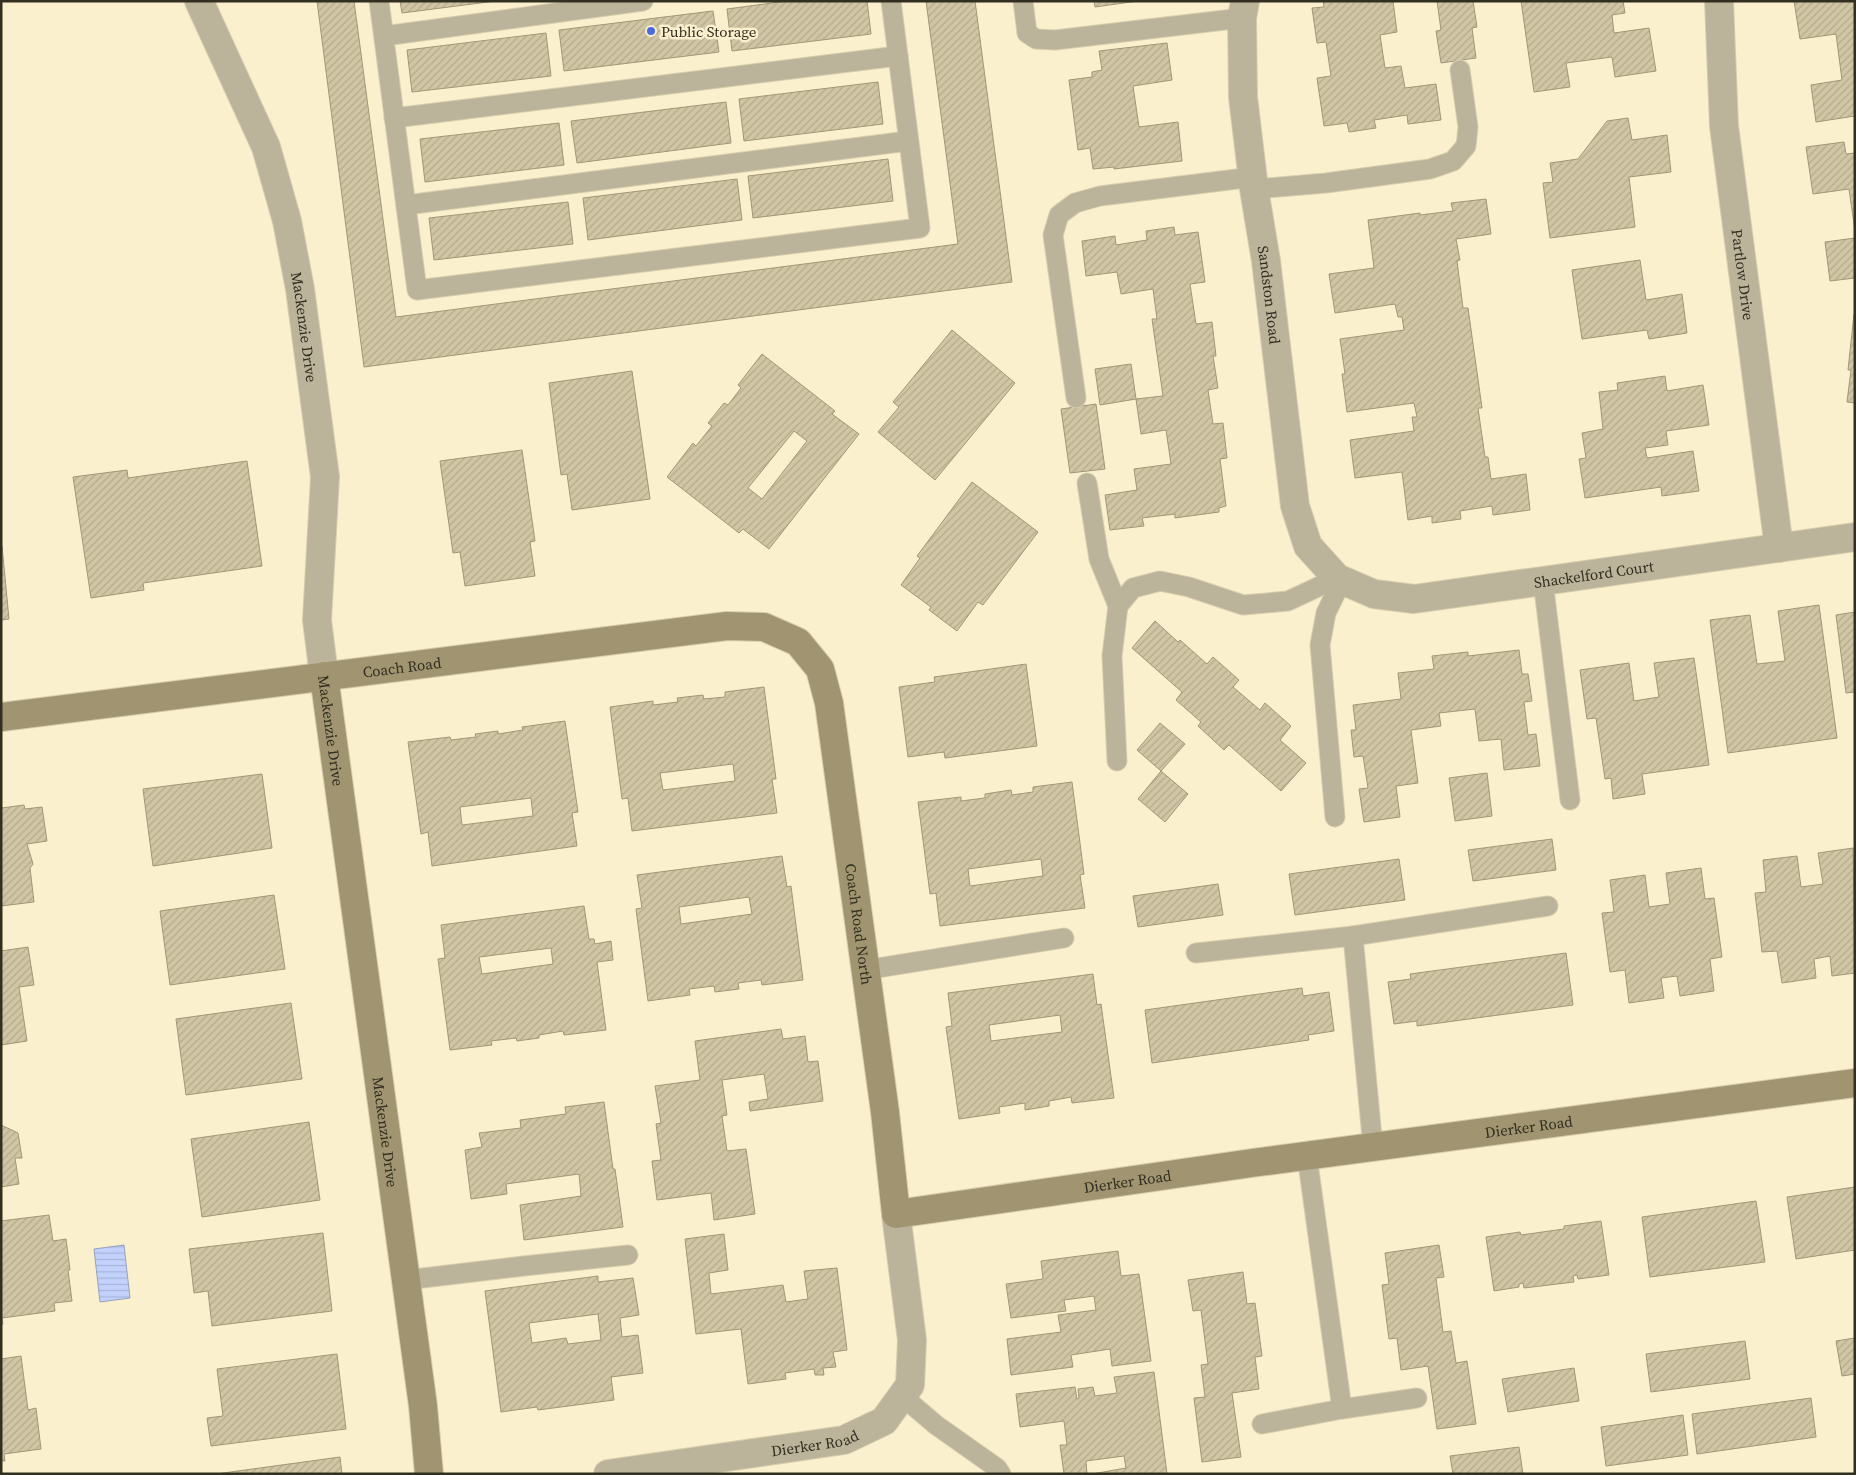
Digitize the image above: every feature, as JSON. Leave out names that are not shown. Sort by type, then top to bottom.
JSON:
[{"type":"street","name":"Mackenzie Drive","points":[[199,1],[266,147],[287,221],[300,290],[325,477],[317,620],[423,1406],[429,1474]]},
{"type":"street","name":"Partlow Drive","points":[[1719,1],[1724,126],[1779,548]]},
{"type":"street","name":"Sandston Road","points":[[1244,10],[1243,97],[1266,261],[1295,506],[1308,546],[1339,579]]},
{"type":"street","name":"Shackelford Court","points":[[1339,579],[1374,594],[1414,599],[1855,537]]},
{"type":"street","name":"Coach Road","points":[[1,717],[727,626],[764,627],[798,642]]},
{"type":"street","name":"Coach Road North","points":[[798,642],[820,669],[829,702],[885,1112],[896,1214]]},
{"type":"street","name":"Dierker Road","points":[[608,1474],[844,1440],[884,1421],[910,1385],[912,1340],[896,1214],[1307,1156],[1855,1083]]},
{"type":"lane","points":[[379,1],[417,290],[920,228],[891,1]]},
{"type":"lane","points":[[384,36],[643,1]]},
{"type":"lane","points":[[1023,1],[1027,33],[1036,39],[1055,40],[1244,10]]},
{"type":"lane","points":[[394,118],[898,56]]},
{"type":"lane","points":[[1076,398],[1053,234],[1060,216],[1075,203],[1100,196],[1254,183],[1326,183],[1430,169],[1453,161],[1466,146],[1468,127],[1460,70]]},
{"type":"lane","points":[[406,205],[908,141]]},
{"type":"lane","points":[[1087,484],[1099,558],[1118,606],[1112,656],[1117,761]]},
{"type":"lane","points":[[1118,606],[1133,588],[1160,581],[1189,587],[1243,606],[1288,602],[1339,579]]},
{"type":"lane","points":[[1335,817],[1320,645],[1326,613],[1339,579]]},
{"type":"lane","points":[[1544,581],[1570,800]]},
{"type":"lane","points":[[1196,953],[1354,936],[1548,906]]},
{"type":"lane","points":[[1354,936],[1373,1148]]},
{"type":"lane","points":[[865,970],[1064,938]]},
{"type":"lane","points":[[1307,1156],[1342,1409]]},
{"type":"lane","points":[[406,1280],[628,1255]]},
{"type":"lane","points":[[902,1396],[936,1425],[996,1468],[1001,1474]]},
{"type":"lane","points":[[1262,1424],[1342,1409],[1417,1398]]},
{"type":"water","points":[[124,1245],[130,1298],[100,1302],[94,1249]]},
{"type":"building","points":[[317,1],[354,1],[396,317],[958,244],[926,1],[975,1],[1012,282],[364,367]]},
{"type":"building","points":[[400,1],[496,1],[402,13]]},
{"type":"building","points":[[787,1],[867,1],[871,34],[732,51],[727,9]]},
{"type":"building","points":[[1094,1],[1138,1],[1095,7]]},
{"type":"building","points":[[1323,1],[1393,1],[1397,32],[1380,35],[1385,68],[1401,66],[1405,88],[1436,84],[1441,120],[1408,124],[1407,115],[1374,120],[1376,128],[1349,132],[1347,123],[1324,126],[1317,78],[1331,76],[1326,42],[1317,43],[1312,8],[1324,7]]},
{"type":"building","points":[[1437,1],[1473,1],[1477,27],[1472,28],[1476,58],[1441,63],[1436,31],[1441,30]]},
{"type":"building","points":[[1521,1],[1623,1],[1625,13],[1612,15],[1614,33],[1649,28],[1656,71],[1615,77],[1612,57],[1566,63],[1570,87],[1534,92]]},
{"type":"building","points":[[1794,1],[1855,1],[1855,116],[1816,122],[1811,85],[1842,80],[1836,34],[1800,39]]},
{"type":"building","points":[[713,11],[719,52],[564,71],[559,30]]},
{"type":"building","points":[[546,33],[551,76],[412,92],[407,50]]},
{"type":"building","points":[[1167,43],[1172,80],[1133,86],[1139,127],[1178,122],[1182,161],[1114,169],[1114,167],[1093,169],[1090,148],[1078,150],[1069,80],[1092,77],[1092,72],[1102,70],[1099,51]]},
{"type":"building","points":[[878,82],[883,124],[744,141],[739,99]]},
{"type":"building","points":[[726,102],[731,143],[577,163],[571,121]]},
{"type":"building","points":[[1628,118],[1632,140],[1667,135],[1671,172],[1629,177],[1635,227],[1550,238],[1543,183],[1553,182],[1550,163],[1578,159],[1607,121]]},
{"type":"building","points":[[559,123],[564,165],[425,182],[420,139]]},
{"type":"building","points":[[1844,142],[1846,154],[1855,153],[1855,231],[1849,189],[1813,194],[1806,147]]},
{"type":"building","points":[[888,159],[893,201],[753,218],[748,176]]},
{"type":"building","points":[[737,179],[742,220],[588,240],[583,198]]},
{"type":"building","points":[[1486,199],[1491,234],[1456,239],[1460,260],[1457,261],[1463,308],[1468,308],[1482,408],[1478,408],[1485,457],[1488,457],[1491,479],[1526,474],[1530,510],[1493,515],[1492,506],[1460,511],[1461,519],[1432,523],[1432,516],[1408,520],[1402,472],[1355,478],[1350,440],[1414,431],[1412,417],[1417,417],[1414,403],[1347,412],[1342,374],[1345,374],[1340,339],[1404,330],[1402,317],[1398,317],[1395,304],[1335,313],[1329,274],[1374,268],[1368,220],[1453,211],[1451,203]]},
{"type":"building","points":[[568,202],[573,244],[434,260],[429,218]]},
{"type":"building","points":[[1174,227],[1175,235],[1198,232],[1205,282],[1190,284],[1196,324],[1212,322],[1216,356],[1213,356],[1218,388],[1208,390],[1213,424],[1223,423],[1227,458],[1220,459],[1226,506],[1219,508],[1219,512],[1175,518],[1175,514],[1142,518],[1144,526],[1110,530],[1105,495],[1137,490],[1134,469],[1171,464],[1166,430],[1141,434],[1136,399],[1163,396],[1152,319],[1157,319],[1153,289],[1121,294],[1117,272],[1086,276],[1082,241],[1115,236],[1116,245],[1147,240],[1146,231]]},
{"type":"building","points":[[1855,238],[1855,278],[1830,281],[1825,242]]},
{"type":"building","points":[[1640,260],[1646,300],[1682,294],[1687,333],[1649,339],[1647,330],[1582,339],[1572,270]]},
{"type":"building","points":[[1854,314],[1855,403],[1847,402],[1851,370],[1848,370]]},
{"type":"building","points":[[952,330],[1015,383],[935,480],[878,432],[899,407],[893,402]]},
{"type":"building","points":[[762,354],[835,411],[832,414],[859,434],[769,549],[743,529],[739,533],[667,477],[693,443],[696,446],[712,426],[708,423],[724,403],[728,405],[741,388],[738,385]],"holes":[[[794,431],[807,441],[762,499],[748,488]]]},
{"type":"building","points":[[1131,364],[1136,399],[1100,405],[1095,369]]},
{"type":"building","points":[[632,371],[650,499],[572,510],[567,474],[561,475],[549,383]]},
{"type":"building","points":[[1665,376],[1667,391],[1703,385],[1709,425],[1666,431],[1668,445],[1645,448],[1647,458],[1693,451],[1699,491],[1662,496],[1661,487],[1585,498],[1579,459],[1586,458],[1582,433],[1603,429],[1599,392],[1618,390],[1617,383]]},
{"type":"building","points":[[1096,404],[1105,469],[1070,473],[1061,409]]},
{"type":"building","points":[[522,450],[535,541],[530,542],[535,576],[465,586],[460,552],[453,553],[440,461]]},
{"type":"building","points":[[247,461],[262,566],[143,583],[144,590],[91,598],[73,477],[127,470],[128,478]]},
{"type":"building","points":[[972,482],[1038,532],[983,605],[978,602],[957,631],[929,610],[931,607],[901,585],[920,558],[917,556]]},
{"type":"building","points":[[1,546],[9,619],[1,620]]},
{"type":"building","points":[[1819,605],[1837,738],[1728,753],[1710,620],[1750,615],[1757,664],[1785,661],[1778,611]]},
{"type":"building","points":[[1855,612],[1855,692],[1846,693],[1836,615]]},
{"type":"building","points":[[1155,621],[1178,642],[1180,640],[1207,664],[1213,657],[1239,680],[1233,687],[1260,710],[1265,703],[1291,726],[1280,740],[1306,763],[1281,791],[1229,745],[1224,750],[1198,726],[1201,722],[1176,700],[1182,692],[1132,648]]},
{"type":"building","points":[[1519,650],[1522,674],[1528,674],[1532,701],[1524,702],[1528,735],[1536,734],[1540,766],[1504,770],[1501,739],[1479,741],[1475,709],[1439,713],[1441,726],[1411,730],[1418,783],[1396,786],[1400,817],[1364,822],[1359,789],[1368,788],[1363,756],[1354,757],[1351,730],[1356,730],[1353,705],[1401,699],[1398,673],[1434,669],[1432,656],[1468,652],[1468,656]]},
{"type":"building","points":[[1694,658],[1709,765],[1642,774],[1645,794],[1613,799],[1611,778],[1605,779],[1596,718],[1587,719],[1580,670],[1629,663],[1634,701],[1659,697],[1654,663]]},
{"type":"building","points":[[1026,664],[1037,746],[945,758],[944,752],[908,757],[899,687],[935,682],[934,677]]},
{"type":"building","points":[[764,687],[776,779],[772,779],[777,813],[632,831],[628,798],[622,799],[610,707],[653,701],[653,705],[678,702],[677,698],[703,695],[704,699],[725,697],[725,692]],"holes":[[[733,764],[735,781],[663,790],[660,773]]]},
{"type":"building","points":[[565,721],[578,812],[572,813],[577,846],[432,866],[428,832],[421,834],[408,742],[450,737],[451,740],[476,737],[475,734],[498,731],[498,734],[523,730],[522,727]],"holes":[[[531,798],[533,816],[462,825],[460,807]]]},
{"type":"building","points":[[1160,723],[1185,744],[1161,771],[1137,750]]},
{"type":"building","points":[[1161,771],[1188,794],[1165,822],[1138,799]]},
{"type":"building","points":[[1487,773],[1492,816],[1455,821],[1449,778]]},
{"type":"building","points":[[262,774],[272,848],[153,866],[143,789]]},
{"type":"building","points":[[1072,782],[1084,874],[1080,875],[1085,908],[940,926],[936,893],[930,894],[918,802],[961,797],[961,801],[985,798],[985,794],[1011,790],[1012,795],[1033,792],[1033,787]],"holes":[[[1041,859],[1043,876],[970,886],[968,869]]]},
{"type":"building","points":[[1,803],[2,808],[24,805],[25,809],[42,807],[47,841],[27,844],[33,864],[30,868],[34,902],[1,906]]},
{"type":"building","points":[[1552,839],[1556,870],[1473,881],[1468,850]]},
{"type":"building","points":[[1853,848],[1855,973],[1832,976],[1830,956],[1814,959],[1816,978],[1782,983],[1777,951],[1762,952],[1755,893],[1766,892],[1763,860],[1797,856],[1801,887],[1823,884],[1818,853]]},
{"type":"building","points":[[782,856],[787,887],[791,886],[803,980],[762,985],[761,980],[738,983],[739,989],[715,992],[714,986],[689,989],[690,995],[648,1001],[636,909],[642,908],[637,875]],"holes":[[[749,897],[752,914],[681,924],[679,907]]]},
{"type":"building","points":[[1399,859],[1405,900],[1295,915],[1289,874]]},
{"type":"building","points":[[1701,868],[1705,899],[1714,898],[1722,957],[1710,959],[1714,991],[1680,996],[1677,976],[1661,978],[1664,998],[1629,1003],[1625,970],[1610,972],[1602,913],[1614,912],[1610,880],[1645,875],[1649,907],[1670,904],[1666,873]]},
{"type":"building","points":[[1218,884],[1223,915],[1138,927],[1133,896]]},
{"type":"building","points":[[274,895],[285,969],[170,985],[160,911]]},
{"type":"building","points":[[584,906],[589,939],[594,939],[595,944],[611,941],[613,960],[597,962],[606,1030],[564,1035],[563,1031],[539,1035],[539,1038],[517,1041],[516,1038],[491,1041],[492,1045],[450,1050],[438,959],[445,958],[441,925]],"holes":[[[551,948],[553,964],[482,974],[479,957]]]},
{"type":"building","points":[[28,947],[34,985],[19,987],[27,1041],[1,1045],[1,951]]},
{"type":"building","points":[[1566,953],[1573,1005],[1417,1026],[1417,1021],[1394,1024],[1388,982],[1411,979],[1410,974]]},
{"type":"building","points":[[1093,974],[1097,1005],[1101,1004],[1114,1098],[1072,1103],[1071,1097],[1049,1101],[1049,1106],[1025,1110],[1025,1103],[999,1107],[1000,1113],[959,1119],[946,1027],[952,1026],[948,993]],"holes":[[[1060,1015],[1062,1032],[991,1041],[989,1025]]]},
{"type":"building","points":[[1302,988],[1303,996],[1329,992],[1334,1031],[1308,1035],[1309,1040],[1152,1063],[1145,1010]]},
{"type":"building","points":[[291,1003],[302,1079],[186,1095],[176,1019]]},
{"type":"building","points":[[781,1029],[783,1039],[805,1036],[808,1062],[818,1061],[823,1101],[750,1111],[749,1102],[768,1099],[764,1074],[722,1080],[727,1115],[722,1116],[727,1151],[746,1149],[755,1214],[714,1220],[711,1193],[657,1200],[652,1161],[661,1160],[656,1124],[661,1123],[655,1086],[700,1080],[695,1041]]},
{"type":"building","points":[[604,1102],[623,1227],[524,1240],[520,1205],[581,1196],[579,1174],[506,1184],[507,1194],[471,1199],[465,1150],[482,1147],[479,1133],[521,1128],[520,1120],[566,1114],[565,1107]]},
{"type":"building","points":[[309,1122],[320,1200],[202,1217],[191,1139]]},
{"type":"building","points":[[1,1125],[18,1133],[22,1158],[15,1158],[19,1184],[1,1187]]},
{"type":"building","points":[[1855,1187],[1855,1250],[1796,1259],[1787,1197]]},
{"type":"building","points":[[1756,1201],[1765,1262],[1650,1277],[1642,1217]]},
{"type":"building","points":[[49,1215],[53,1241],[66,1239],[72,1301],[54,1303],[55,1311],[2,1318],[3,1324],[1,1325],[1,1221]]},
{"type":"building","points":[[1601,1221],[1609,1275],[1578,1279],[1577,1275],[1573,1276],[1574,1282],[1524,1288],[1523,1283],[1519,1284],[1519,1287],[1494,1291],[1486,1237],[1520,1232],[1521,1235],[1564,1229],[1564,1226]]},
{"type":"building","points":[[323,1233],[332,1311],[212,1326],[208,1291],[194,1293],[189,1249]]},
{"type":"building","points":[[724,1234],[728,1270],[709,1273],[711,1294],[783,1285],[786,1302],[808,1299],[804,1271],[837,1268],[847,1350],[833,1352],[836,1367],[823,1368],[824,1375],[815,1375],[814,1369],[785,1373],[786,1379],[748,1384],[741,1329],[696,1334],[685,1239]]},
{"type":"building","points":[[1439,1245],[1444,1277],[1436,1278],[1443,1332],[1451,1331],[1456,1363],[1467,1361],[1476,1424],[1437,1429],[1428,1366],[1401,1370],[1397,1338],[1389,1339],[1382,1285],[1389,1284],[1385,1253]]},
{"type":"building","points":[[1118,1251],[1121,1276],[1139,1274],[1151,1361],[1112,1366],[1110,1349],[1071,1355],[1073,1367],[1011,1375],[1007,1339],[1061,1332],[1058,1315],[1096,1310],[1094,1296],[1064,1300],[1066,1311],[1011,1318],[1006,1284],[1043,1279],[1041,1261]]},
{"type":"building","points":[[1243,1272],[1247,1304],[1255,1303],[1262,1356],[1255,1357],[1259,1389],[1232,1393],[1241,1457],[1202,1462],[1194,1398],[1205,1397],[1201,1365],[1208,1364],[1201,1310],[1193,1311],[1188,1280]]},
{"type":"building","points":[[598,1276],[598,1282],[633,1278],[639,1315],[620,1318],[622,1337],[638,1335],[643,1373],[611,1377],[614,1400],[538,1410],[537,1407],[501,1412],[485,1291]],"holes":[[[598,1314],[601,1340],[568,1344],[566,1338],[532,1343],[529,1323]]]},
{"type":"building","points":[[1855,1338],[1855,1374],[1842,1376],[1836,1341]]},
{"type":"building","points":[[1745,1341],[1750,1379],[1651,1392],[1646,1354]]},
{"type":"building","points":[[337,1354],[346,1429],[211,1446],[207,1418],[223,1416],[217,1369]]},
{"type":"building","points":[[21,1356],[28,1410],[36,1408],[41,1449],[4,1454],[5,1461],[1,1461],[1,1359]]},
{"type":"building","points":[[1574,1368],[1579,1401],[1508,1412],[1502,1379]]},
{"type":"building","points":[[1154,1372],[1167,1474],[1092,1474],[1126,1468],[1124,1456],[1086,1461],[1087,1474],[1064,1474],[1060,1445],[1067,1445],[1064,1421],[1020,1427],[1016,1394],[1075,1387],[1077,1399],[1079,1398],[1078,1389],[1093,1387],[1095,1396],[1117,1393],[1114,1377]]},
{"type":"building","points":[[1811,1398],[1816,1437],[1697,1454],[1692,1414]]},
{"type":"building","points":[[1683,1415],[1688,1455],[1606,1466],[1601,1427]]},
{"type":"building","points":[[1519,1447],[1523,1474],[1453,1474],[1450,1456]]},
{"type":"building","points":[[340,1457],[342,1474],[216,1474]]},
{"type":"place","name":"Public Storage","points":[[651,31]]}]
